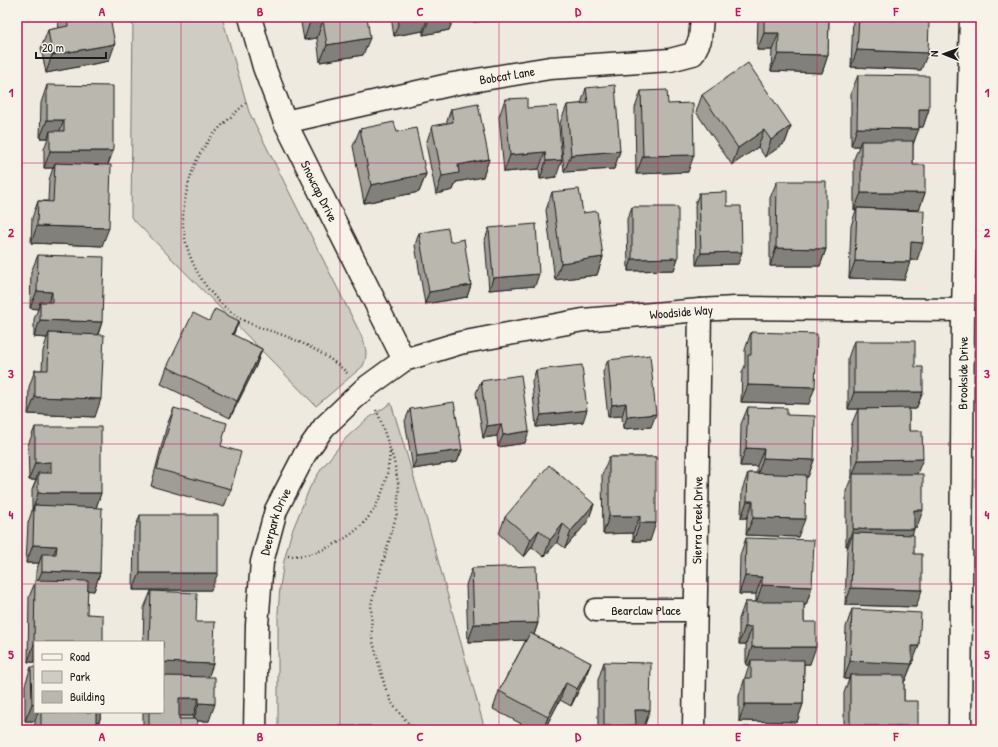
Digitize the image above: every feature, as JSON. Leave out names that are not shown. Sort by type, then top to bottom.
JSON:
[{"type":"street","name":"Snowcap Drive","points":[[250,17],[264,67],[285,122],[404,360]]},
{"type":"street","name":"Bobcat Lane","points":[[285,122],[453,84],[542,69],[670,60],[693,54],[700,40],[702,17]]},
{"type":"street","name":"Brookside Drive","points":[[960,730],[963,310],[971,17]]},
{"type":"street","name":"Woodside Way","points":[[404,360],[460,343],[583,320],[700,310],[743,308],[963,310]]},
{"type":"street","name":"Sierra Creek Drive","points":[[694,730],[700,310]]},
{"type":"street","name":"Deerpark Drive","points":[[255,730],[257,625],[262,562],[276,510],[305,454],[324,427],[364,389],[404,360]]},
{"type":"street","name":"Bearclaw Place","points":[[596,610],[696,610]]},
{"type":"path","points":[[246,103],[216,130],[199,154],[190,176],[185,200],[183,223],[185,240],[192,260],[209,290],[234,314],[258,327],[289,337],[336,362],[364,389],[379,416],[390,448],[399,488],[397,513],[371,604],[372,638],[385,687],[393,705],[414,730]]},
{"type":"path","points":[[288,556],[316,554],[350,536],[364,524],[373,511],[386,483],[390,448]]},
{"type":"green space","points":[[133,17],[222,17],[249,112],[359,331],[366,348],[366,357],[363,366],[316,406],[131,217]]},
{"type":"green space","points":[[391,403],[428,524],[485,730],[278,730],[278,613],[284,561],[291,534],[310,487],[322,468],[346,438],[366,420]]},
{"type":"building","points":[[67,17],[110,17],[115,44],[52,55],[48,30],[68,26]]},
{"type":"building","points":[[309,17],[367,17],[370,38],[327,45],[323,20],[310,22]]},
{"type":"building","points":[[764,17],[829,17],[828,55],[778,54],[779,33],[764,33]]},
{"type":"building","points":[[859,17],[913,17],[913,20],[929,21],[928,53],[857,50]]},
{"type":"building","points":[[748,63],[791,126],[771,140],[764,130],[738,148],[702,95]]},
{"type":"building","points":[[858,75],[929,76],[929,109],[919,109],[919,129],[857,128]]},
{"type":"building","points":[[47,85],[113,86],[113,151],[50,151],[50,131],[64,131],[64,120],[47,120]]},
{"type":"building","points":[[615,85],[620,151],[571,155],[567,105],[588,103],[586,88]]},
{"type":"building","points":[[667,90],[668,104],[693,103],[694,155],[643,156],[641,91]]},
{"type":"building","points":[[527,98],[527,108],[557,106],[562,160],[546,161],[545,152],[510,155],[505,99]]},
{"type":"building","points":[[478,104],[489,159],[458,165],[459,173],[442,176],[432,126],[453,122],[451,109]]},
{"type":"building","points":[[394,122],[397,132],[416,128],[426,174],[371,185],[360,129]]},
{"type":"building","points":[[861,141],[913,141],[913,165],[925,165],[925,193],[861,193]]},
{"type":"building","points":[[55,163],[111,165],[109,228],[37,226],[38,201],[53,202]]},
{"type":"building","points":[[777,181],[826,181],[826,249],[776,248]]},
{"type":"building","points":[[579,189],[583,213],[597,211],[603,257],[561,263],[552,192]]},
{"type":"building","points":[[727,192],[727,206],[741,206],[742,252],[701,253],[699,193]]},
{"type":"building","points":[[632,207],[678,207],[678,258],[632,259]]},
{"type":"building","points":[[857,208],[924,211],[923,243],[911,242],[910,262],[855,261]]},
{"type":"building","points":[[536,224],[539,274],[493,278],[489,228]]},
{"type":"building","points":[[448,228],[450,242],[464,239],[471,285],[429,292],[419,233]]},
{"type":"building","points":[[38,255],[104,257],[102,322],[40,320],[40,302],[52,302],[52,292],[37,291]]},
{"type":"building","points":[[215,309],[239,321],[232,334],[262,349],[237,401],[167,367],[193,313],[209,321]]},
{"type":"building","points":[[751,332],[817,334],[815,387],[748,385],[748,355],[751,355]]},
{"type":"building","points":[[49,333],[104,335],[101,399],[35,397],[35,370],[48,370]]},
{"type":"building","points":[[854,341],[915,341],[915,367],[923,367],[923,392],[854,392]]},
{"type":"building","points":[[650,355],[656,414],[627,417],[626,403],[612,405],[608,360]]},
{"type":"building","points":[[582,365],[587,410],[541,415],[536,370]]},
{"type":"building","points":[[521,375],[529,431],[503,435],[501,424],[487,426],[481,381]]},
{"type":"building","points":[[454,402],[462,450],[417,456],[410,409]]},
{"type":"building","points":[[748,407],[787,408],[787,415],[815,416],[814,460],[763,458],[764,449],[746,448]]},
{"type":"building","points":[[174,408],[227,423],[221,446],[241,452],[231,489],[157,469]]},
{"type":"building","points":[[909,408],[909,431],[922,431],[923,459],[858,460],[858,409]]},
{"type":"building","points":[[35,427],[101,427],[101,493],[38,493],[38,473],[51,473],[51,462],[35,463]]},
{"type":"building","points":[[609,457],[656,457],[656,523],[640,523],[640,516],[609,516]]},
{"type":"building","points":[[549,465],[594,504],[571,531],[563,524],[550,540],[539,530],[531,539],[505,517]]},
{"type":"building","points":[[748,473],[806,475],[805,519],[753,518],[753,501],[747,501]]},
{"type":"building","points":[[853,474],[923,474],[923,510],[914,510],[914,529],[853,529]]},
{"type":"building","points":[[34,505],[102,508],[100,573],[42,571],[42,554],[56,554],[57,546],[33,545]]},
{"type":"building","points":[[140,515],[218,515],[218,573],[140,573]]},
{"type":"building","points":[[853,533],[914,535],[914,554],[922,554],[922,590],[851,588]]},
{"type":"building","points":[[746,538],[814,540],[812,587],[762,585],[762,577],[745,576]]},
{"type":"building","points":[[536,566],[538,623],[474,624],[472,568]]},
{"type":"building","points":[[35,580],[88,581],[87,614],[103,615],[103,641],[34,641]]},
{"type":"building","points":[[151,591],[197,593],[196,622],[215,622],[213,664],[164,662],[164,641],[149,641]]},
{"type":"building","points":[[745,602],[804,602],[804,622],[816,622],[816,647],[752,647],[752,627],[745,627]]},
{"type":"building","points":[[852,609],[921,613],[919,646],[912,646],[912,664],[850,661]]},
{"type":"building","points":[[530,633],[559,648],[560,646],[591,663],[577,689],[566,683],[548,717],[499,691]]},
{"type":"building","points":[[751,660],[804,660],[803,704],[745,704],[745,678],[751,678]]},
{"type":"building","points":[[604,662],[651,663],[650,710],[635,710],[636,725],[604,726]]},
{"type":"building","points":[[31,667],[34,667],[34,703],[32,704]]},
{"type":"building","points":[[850,675],[904,675],[904,701],[918,701],[918,726],[850,726]]},
{"type":"building","points":[[164,676],[215,677],[215,704],[199,703],[199,698],[179,698],[179,719],[197,719],[197,730],[149,730],[149,713],[164,713]]},
{"type":"building","points":[[41,713],[96,713],[96,730],[41,730]]},
{"type":"building","points":[[317,726],[371,726],[371,730],[317,730]]},
{"type":"building","points":[[744,727],[783,728],[783,730],[744,730]]}]
